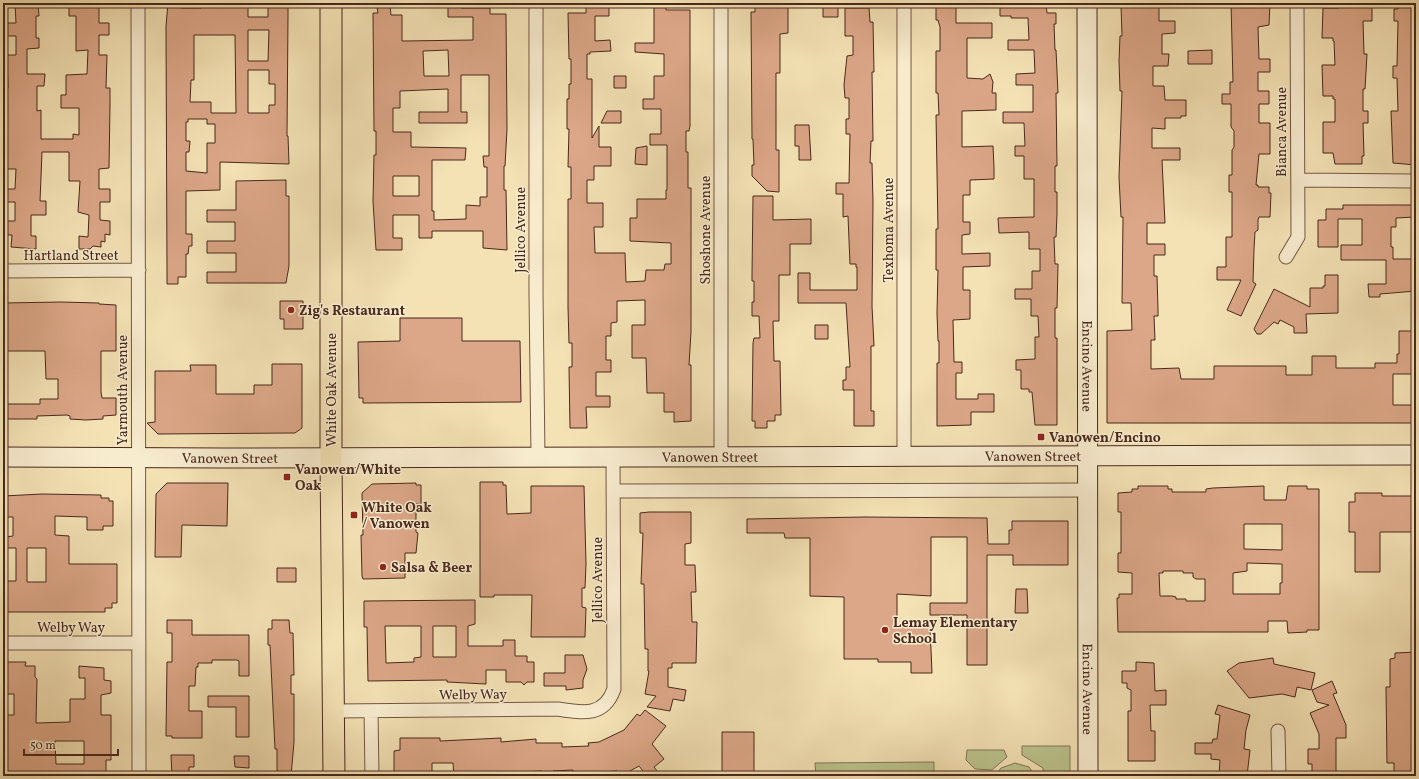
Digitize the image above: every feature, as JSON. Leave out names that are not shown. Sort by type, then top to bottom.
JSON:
[{"type":"main road","name":"White Oak Avenue","points":[[330,3],[331,458],[334,776]]},
{"type":"main road","name":"Encino Avenue","points":[[1087,3],[1088,776]]},
{"type":"main road","name":"Vanowen Street","points":[[3,457],[331,458],[1416,455]]},
{"type":"street","name":"Yarmouth Avenue","points":[[138,3],[139,776]]},
{"type":"street","name":"Jellico Avenue","points":[[536,3],[536,293],[538,457]]},
{"type":"street","name":"Shoshone Avenue","points":[[721,3],[721,457]]},
{"type":"street","name":"Texhoma Avenue","points":[[904,3],[904,456]]},
{"type":"street","name":"Bianca Avenue","points":[[1286,257],[1298,237],[1297,3]]},
{"type":"street","points":[[1298,180],[1416,180]]},
{"type":"street","name":"Hartland Street","points":[[3,271],[139,270]]},
{"type":"street","name":"Jellico Avenue","points":[[608,702],[614,689],[613,457]]},
{"type":"street","points":[[613,491],[1088,490]]},
{"type":"street","name":"Welby Way","points":[[3,643],[139,643]]},
{"type":"street","name":"Welby Way","points":[[333,711],[558,709],[574,712],[590,712],[602,708],[608,702]]},
{"type":"street","points":[[371,711],[372,776]]},
{"type":"street","points":[[1278,731],[1278,776]]},
{"type":"green space","points":[[1022,746],[1070,746],[1070,776],[1043,776],[1043,768],[1022,755]]},
{"type":"green space","points":[[967,750],[1004,750],[1007,757],[992,770],[975,769],[966,760]]},
{"type":"green space","points":[[934,762],[934,776],[816,776],[815,763]]},
{"type":"green space","points":[[1015,763],[1029,767],[1035,776],[995,776],[1001,768]]},
{"type":"building","points":[[15,3],[38,3],[39,16],[36,16],[36,38],[39,38],[39,48],[27,49],[27,74],[45,74],[44,86],[37,86],[37,111],[41,110],[41,139],[73,139],[73,134],[79,135],[79,108],[61,108],[61,95],[66,95],[66,75],[87,74],[88,50],[76,51],[76,16],[69,16],[69,3],[99,3],[99,23],[109,23],[109,35],[99,35],[99,55],[107,55],[106,88],[110,88],[109,168],[99,169],[99,189],[110,189],[110,202],[100,202],[100,220],[110,221],[110,235],[105,234],[105,242],[101,241],[101,247],[93,246],[90,249],[79,249],[79,236],[88,237],[89,215],[78,212],[80,181],[69,181],[69,152],[42,152],[40,201],[46,201],[46,215],[31,215],[31,236],[36,236],[36,249],[11,247],[12,235],[5,235],[5,221],[15,221],[15,202],[5,202],[5,189],[15,189],[16,169],[6,169],[4,111],[5,88],[8,88],[7,55],[16,55],[16,36],[5,36],[5,23],[16,23]]},
{"type":"building","points":[[168,3],[181,3],[181,8],[201,8],[201,3],[248,3],[248,17],[268,17],[268,3],[288,3],[287,136],[289,164],[220,162],[220,190],[186,191],[186,234],[192,234],[192,246],[189,246],[188,254],[186,254],[186,277],[178,277],[178,284],[167,284],[166,26]],"holes":[[[248,30],[269,30],[268,61],[248,61]],[[194,35],[235,35],[236,113],[211,113],[211,102],[190,102],[191,80],[194,80]],[[248,70],[269,70],[269,84],[275,84],[275,105],[269,105],[269,113],[248,113]],[[188,119],[207,119],[207,124],[215,124],[215,143],[207,143],[207,173],[186,171],[186,152],[189,152],[190,141],[186,141],[186,122],[188,122]]]},
{"type":"building","points":[[593,3],[609,3],[609,16],[595,16],[595,41],[610,40],[611,51],[590,52],[590,54],[587,54],[587,79],[592,79],[592,138],[599,126],[599,147],[611,147],[611,166],[594,166],[594,180],[587,180],[587,203],[603,203],[603,227],[594,227],[595,253],[625,253],[626,282],[645,281],[646,270],[664,270],[665,264],[671,264],[671,243],[630,241],[630,218],[637,218],[637,199],[666,199],[667,190],[667,145],[650,145],[650,134],[661,134],[661,109],[643,109],[643,99],[654,99],[654,76],[664,76],[664,54],[635,52],[635,43],[654,43],[654,5],[666,5],[666,10],[690,10],[690,126],[689,131],[686,131],[686,152],[688,152],[688,188],[691,188],[691,332],[689,365],[691,365],[691,421],[674,422],[674,412],[664,412],[664,393],[647,393],[646,358],[632,358],[632,325],[645,325],[645,300],[617,301],[617,322],[611,323],[611,336],[606,336],[606,360],[611,360],[611,372],[596,372],[596,396],[610,396],[610,407],[586,407],[587,428],[570,428],[569,367],[572,367],[572,343],[569,343],[568,307],[568,199],[571,199],[571,167],[568,167],[569,129],[567,129],[567,99],[569,99],[569,84],[571,84],[571,59],[569,59],[568,13],[586,13],[586,5],[593,5]]},
{"type":"building","points":[[1231,3],[1270,3],[1269,25],[1258,27],[1259,59],[1270,59],[1270,72],[1258,72],[1258,91],[1269,91],[1269,104],[1259,104],[1259,123],[1270,123],[1270,154],[1259,154],[1256,185],[1258,185],[1258,187],[1269,187],[1269,193],[1271,193],[1270,217],[1259,217],[1258,220],[1258,230],[1255,232],[1254,249],[1253,282],[1256,284],[1241,316],[1227,310],[1241,280],[1217,280],[1217,267],[1226,267],[1226,237],[1232,237],[1232,192],[1229,192],[1229,175],[1232,175],[1234,131],[1231,127],[1231,104],[1222,104],[1222,94],[1230,94],[1230,82],[1233,82]]},
{"type":"building","points":[[1339,3],[1372,3],[1372,21],[1363,21],[1364,54],[1367,54],[1365,89],[1363,89],[1363,111],[1368,111],[1368,123],[1363,123],[1364,156],[1362,156],[1362,164],[1335,164],[1333,153],[1323,153],[1323,122],[1335,122],[1335,99],[1333,99],[1333,96],[1323,96],[1322,65],[1335,65],[1333,38],[1322,38],[1323,8],[1339,8]]},
{"type":"building","points":[[1398,3],[1416,3],[1416,165],[1393,163],[1391,111],[1398,111],[1397,78],[1393,78],[1393,66],[1397,66],[1398,21],[1394,21],[1394,9],[1398,9]]},
{"type":"building","points":[[755,4],[788,4],[788,33],[780,34],[780,73],[776,73],[776,150],[779,150],[779,192],[767,191],[752,176],[752,165],[754,165],[752,139],[751,12],[755,12]]},
{"type":"building","points":[[823,4],[838,4],[838,17],[823,17]]},
{"type":"building","points":[[1046,4],[1047,13],[1056,13],[1056,24],[1054,24],[1058,93],[1056,93],[1057,166],[1055,166],[1057,214],[1056,237],[1054,237],[1055,264],[1058,264],[1057,308],[1055,308],[1055,338],[1057,338],[1057,425],[1035,425],[1032,392],[1029,392],[1029,389],[1021,389],[1021,370],[1016,370],[1016,360],[1035,359],[1035,337],[1039,337],[1038,316],[1031,316],[1031,299],[1015,299],[1015,289],[1032,289],[1032,271],[1040,271],[1040,249],[1029,249],[1029,232],[999,233],[998,218],[1034,217],[1034,179],[1024,179],[1024,156],[1015,156],[1015,146],[1025,146],[1024,123],[1003,123],[1003,112],[1033,112],[1033,85],[1016,85],[1016,74],[1035,73],[1034,50],[1008,50],[1008,40],[1029,40],[1028,18],[1011,18],[1011,16],[1000,16],[1000,5]]},
{"type":"building","points":[[448,5],[461,5],[461,8],[490,8],[490,14],[506,14],[507,129],[504,190],[506,190],[507,250],[483,248],[483,231],[432,231],[432,238],[419,238],[419,215],[393,215],[393,238],[402,238],[402,250],[376,250],[373,201],[376,131],[374,131],[373,13],[378,13],[377,7],[390,6],[391,15],[402,15],[402,41],[473,40],[473,17],[448,17]],"holes":[[[448,50],[449,76],[424,76],[423,51]],[[461,75],[489,75],[489,156],[483,156],[484,167],[487,167],[487,197],[480,197],[480,206],[466,205],[466,219],[434,220],[434,211],[432,211],[432,160],[465,160],[466,148],[411,147],[411,132],[393,132],[393,108],[400,108],[400,91],[448,89],[448,112],[419,112],[419,123],[467,123],[467,112],[461,112]],[[393,176],[419,176],[419,196],[393,196]]]},
{"type":"building","points":[[936,5],[956,5],[956,23],[992,23],[992,38],[967,38],[967,78],[983,79],[990,74],[993,82],[992,93],[996,93],[996,110],[962,111],[962,147],[993,146],[994,167],[994,179],[970,180],[970,195],[963,195],[963,222],[970,222],[970,234],[962,235],[962,254],[990,253],[990,266],[963,267],[963,290],[970,290],[970,319],[953,320],[954,362],[962,362],[962,373],[956,373],[956,399],[978,399],[978,394],[994,394],[994,412],[971,412],[971,425],[937,426],[937,363],[939,363],[939,341],[937,313],[938,270],[936,270],[936,229],[938,229],[936,115],[939,115],[938,93],[936,93],[936,51],[940,51],[940,27],[938,20],[936,20]]},
{"type":"building","points":[[1121,5],[1159,5],[1159,21],[1175,21],[1175,33],[1162,34],[1162,54],[1169,54],[1168,66],[1153,66],[1153,86],[1164,86],[1165,100],[1186,100],[1186,116],[1181,116],[1181,118],[1165,118],[1165,129],[1152,128],[1152,148],[1180,148],[1180,160],[1162,160],[1165,223],[1147,223],[1147,244],[1165,244],[1165,255],[1154,255],[1154,276],[1157,276],[1158,316],[1154,316],[1155,340],[1151,340],[1151,369],[1179,368],[1181,379],[1214,379],[1214,366],[1286,366],[1286,375],[1312,375],[1312,356],[1336,356],[1336,368],[1375,368],[1375,363],[1397,363],[1397,354],[1399,354],[1399,331],[1416,331],[1416,371],[1413,371],[1413,374],[1393,374],[1393,405],[1416,405],[1416,423],[1107,423],[1107,331],[1132,330],[1131,303],[1122,303],[1123,217],[1121,217],[1119,177],[1122,91],[1120,91],[1119,61],[1120,36],[1122,36]]},
{"type":"building","points":[[845,8],[869,8],[870,22],[873,22],[873,141],[871,141],[870,163],[872,163],[873,202],[872,306],[874,346],[871,346],[871,411],[874,411],[874,426],[854,426],[854,390],[843,390],[843,380],[846,380],[846,367],[850,367],[846,303],[798,303],[798,273],[810,273],[810,290],[857,290],[857,267],[856,264],[850,264],[848,216],[843,217],[843,194],[836,194],[836,183],[849,183],[850,134],[846,134],[846,119],[849,119],[849,98],[845,98],[844,85],[847,56],[853,55],[853,36],[845,36]]},
{"type":"building","points":[[1212,50],[1212,64],[1188,64],[1188,51]]},
{"type":"building","points":[[614,76],[626,76],[626,88],[614,88]]},
{"type":"building","points":[[607,111],[621,111],[621,123],[601,123]]},
{"type":"building","points":[[795,125],[809,125],[811,160],[799,160],[799,146],[795,146]]},
{"type":"building","points":[[647,146],[647,165],[635,164],[636,148]]},
{"type":"building","points":[[286,180],[286,196],[289,196],[289,266],[286,283],[207,283],[207,272],[236,272],[236,253],[207,253],[207,241],[235,241],[235,222],[207,222],[207,210],[236,210],[236,181]]},
{"type":"building","points":[[753,196],[773,196],[773,220],[811,219],[811,244],[790,244],[790,275],[779,275],[779,321],[773,321],[774,361],[780,361],[781,415],[775,415],[775,421],[767,421],[767,428],[755,428],[755,421],[752,421],[753,343],[754,338],[760,338],[759,316],[752,316],[752,302],[754,302],[754,281],[752,281]]},
{"type":"building","points":[[1343,205],[1415,205],[1415,217],[1396,218],[1396,227],[1391,227],[1391,247],[1393,247],[1393,259],[1416,259],[1416,291],[1380,294],[1380,297],[1369,297],[1368,284],[1386,284],[1386,260],[1341,260],[1341,245],[1362,245],[1362,219],[1338,219],[1338,247],[1318,247],[1318,220],[1326,220],[1326,209],[1343,209]]},
{"type":"building","points":[[1325,275],[1338,275],[1338,313],[1306,314],[1307,333],[1294,333],[1294,327],[1280,320],[1278,324],[1274,322],[1261,334],[1257,334],[1254,329],[1274,289],[1310,307],[1310,288],[1323,288],[1323,286],[1325,286]]},
{"type":"building","name":"Zig's Restaurant","points":[[280,301],[303,301],[303,329],[284,329],[284,319],[280,319]]},
{"type":"building","points":[[61,302],[116,305],[116,351],[101,351],[101,392],[102,398],[116,398],[116,415],[103,416],[103,419],[86,420],[70,419],[70,416],[67,415],[37,416],[37,419],[3,419],[3,404],[40,404],[40,399],[58,399],[58,379],[46,379],[45,351],[3,351],[3,303]]},
{"type":"building","points":[[400,318],[462,318],[462,341],[520,341],[521,402],[363,403],[363,398],[359,398],[358,342],[400,341]]},
{"type":"building","points":[[815,325],[828,325],[828,339],[815,339]]},
{"type":"building","points":[[272,364],[302,364],[302,428],[295,433],[158,434],[147,423],[155,422],[155,371],[191,371],[190,365],[216,365],[216,394],[254,394],[254,385],[272,385]]},
{"type":"building","points":[[480,482],[503,482],[503,485],[506,485],[507,514],[531,513],[531,486],[584,486],[586,564],[585,588],[582,588],[582,607],[586,608],[585,637],[531,637],[532,595],[494,595],[494,597],[480,597]]},
{"type":"building","points":[[167,483],[228,483],[227,526],[182,525],[181,557],[155,557],[156,494]]},
{"type":"building","points":[[416,483],[416,485],[421,485],[421,504],[416,504],[416,532],[418,533],[416,553],[405,553],[405,578],[363,579],[361,535],[363,535],[362,493],[372,484]]},
{"type":"building","points":[[1138,486],[1168,486],[1168,489],[1172,489],[1172,492],[1206,492],[1206,489],[1213,488],[1264,486],[1264,500],[1286,500],[1288,486],[1307,486],[1307,489],[1319,489],[1319,630],[1288,633],[1287,621],[1268,621],[1268,632],[1118,632],[1117,598],[1119,598],[1119,594],[1132,594],[1132,573],[1118,572],[1118,553],[1121,553],[1121,512],[1118,512],[1118,493],[1132,492],[1132,489],[1138,489]],"holes":[[[1244,524],[1282,524],[1282,550],[1244,549]],[[1247,563],[1282,564],[1282,583],[1280,583],[1280,594],[1233,594],[1233,573],[1247,571]],[[1163,571],[1183,571],[1183,573],[1193,573],[1193,577],[1196,579],[1205,579],[1205,601],[1186,601],[1186,599],[1176,599],[1176,597],[1172,596],[1160,596],[1159,573],[1163,573]]]},
{"type":"building","points":[[1355,493],[1382,493],[1382,496],[1416,496],[1416,532],[1380,532],[1380,572],[1355,572],[1355,532],[1349,532],[1349,502],[1355,502]]},
{"type":"building","points":[[42,494],[101,495],[101,498],[109,498],[109,501],[113,501],[113,526],[103,526],[103,530],[87,530],[87,517],[55,516],[55,535],[69,536],[69,564],[117,564],[117,603],[112,603],[112,608],[105,608],[105,612],[3,612],[3,581],[16,581],[16,548],[3,548],[5,537],[13,536],[13,517],[6,517],[6,515],[3,515],[3,496]],"holes":[[[27,548],[46,548],[46,582],[27,582]]]},
{"type":"building","points":[[691,512],[691,543],[685,544],[685,565],[695,565],[696,592],[691,592],[692,622],[697,622],[696,663],[672,663],[672,668],[668,668],[668,687],[686,690],[684,701],[673,699],[670,711],[647,707],[656,696],[645,694],[649,671],[648,649],[645,649],[644,584],[641,584],[643,533],[640,533],[640,513]]},
{"type":"building","points":[[865,517],[987,518],[988,544],[1009,544],[1009,530],[1012,530],[1012,521],[1068,521],[1068,565],[1013,565],[1013,555],[987,555],[987,665],[967,665],[967,615],[930,615],[930,603],[967,603],[967,537],[931,537],[931,596],[897,594],[897,627],[930,627],[932,673],[911,673],[911,662],[878,662],[878,659],[844,659],[844,597],[810,596],[810,538],[785,538],[784,533],[747,533],[747,519]]},
{"type":"building","points":[[277,568],[296,568],[296,582],[277,582]]},
{"type":"building","points":[[1016,589],[1027,589],[1028,613],[1015,613]]},
{"type":"building","points":[[475,600],[475,624],[468,626],[468,646],[503,646],[503,640],[515,640],[515,656],[527,656],[527,662],[534,662],[534,682],[527,682],[524,685],[521,682],[506,682],[506,670],[486,670],[486,684],[447,682],[447,680],[368,681],[367,627],[364,627],[364,601]],"holes":[[[385,626],[421,626],[421,657],[414,658],[414,662],[386,663]],[[433,626],[456,626],[456,657],[433,657]]]},
{"type":"building","points":[[167,620],[192,620],[192,635],[249,635],[249,676],[239,676],[239,661],[237,660],[212,660],[212,663],[198,663],[198,667],[196,667],[195,686],[189,686],[189,711],[202,711],[202,738],[172,738],[172,736],[166,736],[167,662],[172,662],[172,633],[167,633]]},
{"type":"building","points":[[272,620],[289,620],[290,633],[293,633],[294,675],[291,675],[291,694],[294,694],[294,742],[291,776],[277,776],[277,749],[275,749],[270,645],[268,645],[268,629],[272,629]]},
{"type":"building","points":[[1416,652],[1416,776],[1394,776],[1394,763],[1387,763],[1386,687],[1390,687],[1390,659],[1395,658],[1395,653]]},
{"type":"building","points":[[565,655],[583,655],[587,669],[583,680],[583,688],[566,690],[566,686],[544,686],[544,673],[565,673]]},
{"type":"building","points":[[1273,658],[1274,664],[1315,673],[1311,690],[1297,687],[1295,697],[1282,694],[1249,698],[1227,671],[1239,663]]},
{"type":"building","points":[[6,662],[26,662],[25,666],[35,666],[35,677],[37,679],[36,723],[70,722],[70,699],[85,699],[85,678],[79,678],[79,666],[104,668],[104,680],[111,681],[111,693],[101,695],[101,715],[111,715],[111,760],[106,760],[106,776],[83,776],[83,774],[9,776],[7,774],[7,760],[4,760],[5,715],[14,715],[14,694],[4,694],[3,674],[6,672]],"holes":[[[55,741],[84,741],[84,764],[56,764]]]},
{"type":"building","points":[[1136,662],[1154,663],[1155,691],[1166,690],[1166,705],[1150,705],[1151,731],[1155,731],[1155,761],[1128,761],[1128,711],[1131,711],[1131,690],[1127,688],[1127,683],[1122,683],[1122,671],[1136,671]]},
{"type":"building","points":[[1332,681],[1337,693],[1333,694],[1346,725],[1346,738],[1336,738],[1336,776],[1312,776],[1312,764],[1308,764],[1308,749],[1319,749],[1319,734],[1310,713],[1329,705],[1317,702],[1312,690]]},
{"type":"building","points":[[208,696],[249,696],[249,737],[236,737],[236,707],[208,707]]},
{"type":"building","points":[[1218,705],[1250,715],[1246,730],[1244,749],[1250,750],[1247,776],[1219,776],[1220,760],[1211,759],[1211,754],[1195,754],[1195,743],[1212,743],[1213,739],[1217,739],[1220,715],[1215,714]]},
{"type":"building","points":[[645,710],[666,726],[652,744],[664,759],[654,767],[661,776],[647,776],[639,766],[621,776],[617,771],[584,773],[584,776],[573,776],[573,770],[553,771],[553,776],[542,776],[542,771],[523,772],[523,776],[454,776],[453,763],[432,763],[432,776],[394,776],[394,751],[400,750],[400,738],[440,738],[440,741],[501,738],[501,742],[536,739],[536,743],[562,743],[562,747],[589,746],[588,743],[599,742],[624,730],[637,714],[640,716]]},
{"type":"building","points":[[722,732],[754,732],[754,776],[722,776]]},
{"type":"building","points":[[171,755],[194,755],[194,767],[189,767],[189,776],[172,776]]},
{"type":"building","points":[[234,756],[249,756],[249,768],[235,767]]},
{"type":"place","name":"Zig's Restaurant","points":[[291,310]]},
{"type":"place","name":"Vanowen/Encino","points":[[1041,437]]},
{"type":"place","name":"Vanowen/White Oak","points":[[287,477]]},
{"type":"place","name":"White Oak / Vanowen","points":[[354,515]]},
{"type":"place","name":"Salsa & Beer","points":[[383,567]]},
{"type":"place","name":"Lemay Elementary School","points":[[885,630]]}]
